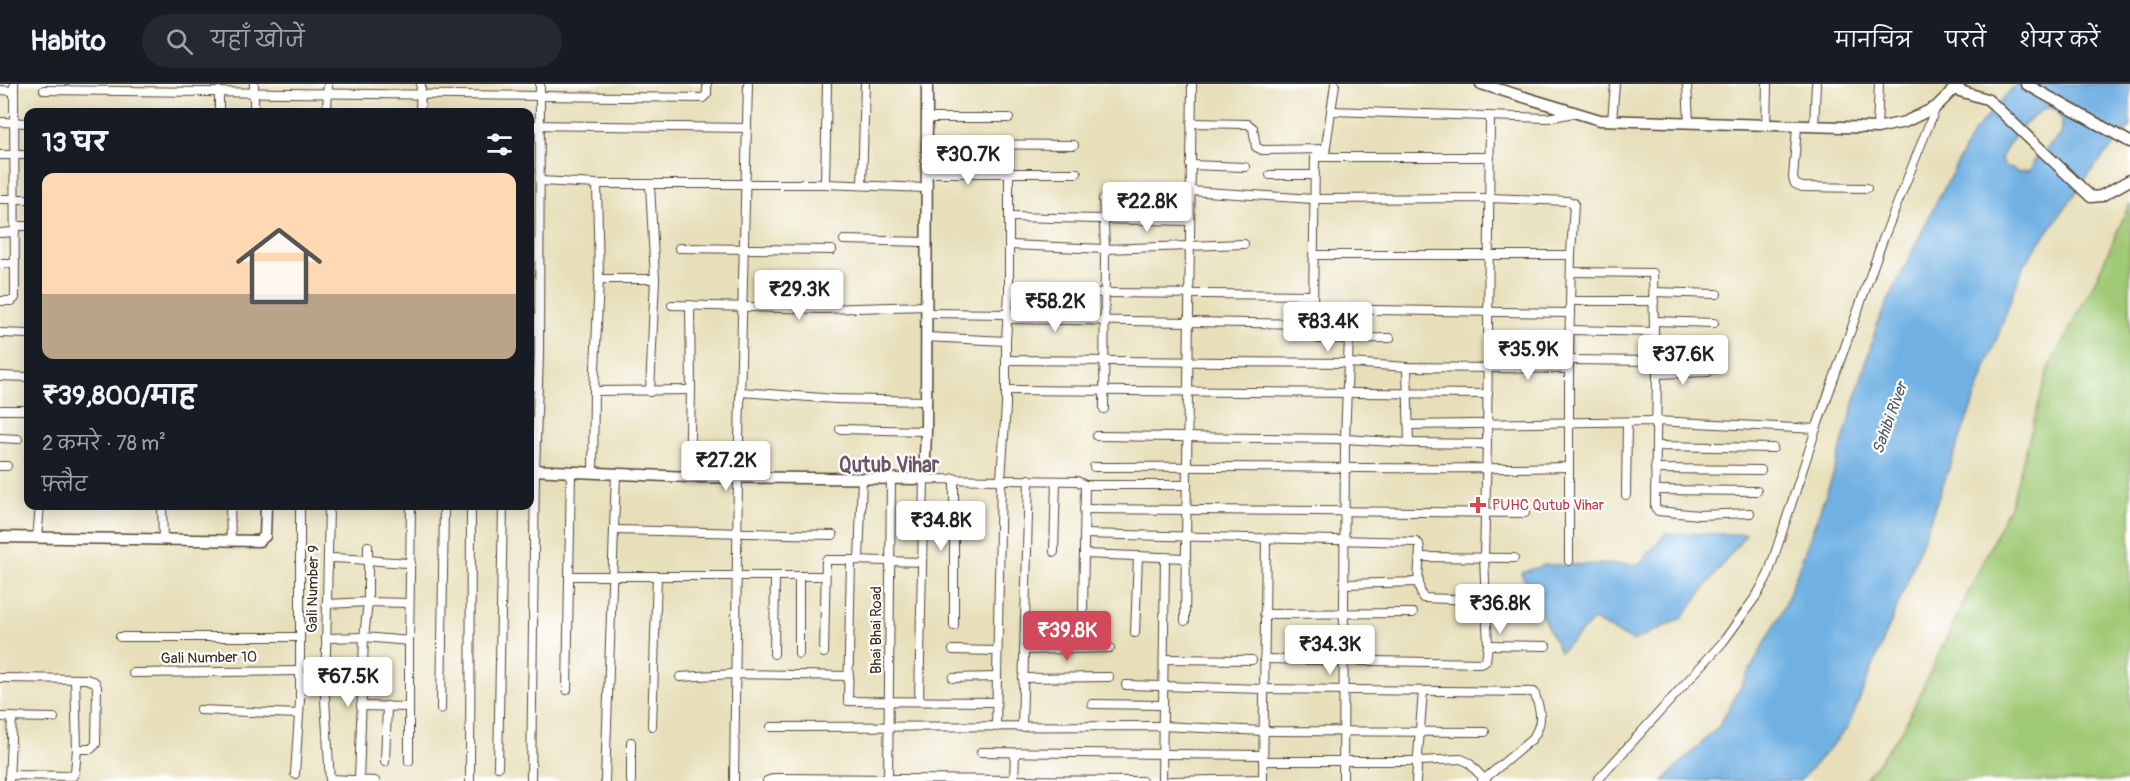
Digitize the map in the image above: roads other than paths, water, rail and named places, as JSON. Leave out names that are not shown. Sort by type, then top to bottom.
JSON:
[{"type":"street","points":[[420,108],[421,84]]},
{"type":"street","points":[[534,437],[539,354],[540,169],[534,125],[540,84]]},
{"type":"street","points":[[44,90],[197,88],[219,91],[254,88],[328,88],[421,95],[703,98],[707,94],[707,84]]},
{"type":"street","points":[[734,781],[736,577],[748,84]]},
{"type":"street","points":[[825,184],[827,84]]},
{"type":"street","points":[[862,185],[865,84]]},
{"type":"street","points":[[920,701],[926,431],[927,84]]},
{"type":"street","points":[[1185,621],[1192,84]]},
{"type":"street","points":[[1325,152],[1335,84]]},
{"type":"street","points":[[1481,84],[1590,118],[1612,121],[1877,128],[1905,122],[1936,107],[1956,87],[1987,99],[2091,197],[2097,197],[2130,180]]},
{"type":"street","points":[[1612,121],[1615,84]]},
{"type":"street","points":[[1687,84],[1689,123]]},
{"type":"street","points":[[1766,126],[1767,84]]},
{"type":"street","points":[[1814,127],[1816,84]]},
{"type":"street","points":[[1877,128],[1879,84]]},
{"type":"street","points":[[2026,84],[2130,142]]},
{"type":"street","points":[[0,90],[14,87],[15,123],[15,298],[12,301],[0,301]]},
{"type":"street","points":[[254,88],[254,108]]},
{"type":"street","points":[[327,108],[328,88]]},
{"type":"street","points":[[219,91],[219,108]]},
{"type":"street","points":[[1597,781],[1723,642],[1757,595],[1768,575],[1816,429],[1882,242],[1936,107]]},
{"type":"street","points":[[1330,111],[1548,118],[1573,113]]},
{"type":"street","points":[[1264,659],[1483,663],[1488,658],[1484,558],[1488,469],[1490,116]]},
{"type":"street","points":[[927,118],[1009,118]]},
{"type":"street","points":[[0,122],[24,123]]},
{"type":"street","points":[[1191,123],[1248,124],[1253,128],[1256,147],[1262,150],[1490,157]]},
{"type":"street","points":[[534,125],[747,128]]},
{"type":"street","points":[[1797,127],[1793,178],[1795,184],[1799,187],[1867,188]]},
{"type":"street","points":[[927,144],[1074,145]]},
{"type":"street","points":[[996,727],[1001,479],[1010,292],[1009,145]]},
{"type":"street","points":[[1325,152],[1315,157],[1314,175],[1313,324],[1316,337],[1319,339],[1390,338]]},
{"type":"street","points":[[0,155],[24,155]]},
{"type":"street","points":[[1190,165],[1245,167]]},
{"type":"street","points":[[534,169],[540,169]]},
{"type":"street","points":[[927,173],[1077,173]]},
{"type":"street","points":[[1270,175],[1314,175]]},
{"type":"street","points":[[540,181],[597,184],[825,184],[926,188]]},
{"type":"street","points":[[593,473],[599,279],[597,184]]},
{"type":"street","points":[[650,184],[655,279],[650,392]]},
{"type":"street","points":[[1190,191],[1314,199],[1490,198],[1572,202],[1575,207],[1570,301],[1569,561]]},
{"type":"street","points":[[0,199],[24,199]]},
{"type":"street","points":[[1104,199],[1106,361],[1104,409]]},
{"type":"street","points":[[1010,217],[1190,221]]},
{"type":"street","points":[[0,233],[24,227]]},
{"type":"street","points":[[844,240],[926,242]]},
{"type":"street","points":[[1010,245],[1105,249],[1244,244]]},
{"type":"street","points":[[679,248],[832,250]]},
{"type":"street","points":[[1313,255],[1571,255]]},
{"type":"street","points":[[0,264],[15,264]]},
{"type":"street","points":[[1571,272],[1651,272],[1654,274],[1657,374],[1655,507],[1662,512],[1750,513]]},
{"type":"street","points":[[599,279],[655,279]]},
{"type":"street","points":[[1010,292],[1313,295]]},
{"type":"street","points":[[1570,301],[1717,294]]},
{"type":"street","points":[[672,305],[926,310],[1008,317],[1104,321],[1313,324]]},
{"type":"street","points":[[689,477],[690,305]]},
{"type":"street","points":[[1313,309],[1570,313]]},
{"type":"street","points":[[1342,781],[1345,439],[1350,311]]},
{"type":"street","points":[[1654,321],[1714,323]]},
{"type":"street","points":[[1570,330],[1654,332]]},
{"type":"street","points":[[0,333],[24,334]]},
{"type":"street","points":[[926,338],[1006,341]]},
{"type":"street","points":[[1006,360],[1348,363],[1407,367],[1488,368],[1655,361]]},
{"type":"street","points":[[1407,367],[1409,443]]},
{"type":"street","points":[[1657,374],[1708,372]]},
{"type":"street","points":[[0,376],[24,377]]},
{"type":"street","points":[[594,391],[691,390]]},
{"type":"street","points":[[1006,390],[1488,394]]},
{"type":"street","points":[[741,392],[836,399],[925,401]]},
{"type":"street","points":[[0,410],[24,410]]},
{"type":"street","points":[[1409,425],[1656,421],[1816,429]]},
{"type":"street","points":[[1626,495],[1628,422]]},
{"type":"street","points":[[840,429],[926,431]]},
{"type":"street","points":[[1096,436],[1345,439],[1487,444]]},
{"type":"street","points":[[0,438],[18,439]]},
{"type":"street","points":[[1656,446],[1773,448]]},
{"type":"street","points":[[1094,467],[1488,469],[1569,466]]},
{"type":"street","points":[[1655,469],[1761,470]]},
{"type":"street","points":[[534,470],[689,477],[1029,479],[1077,481],[1084,485],[1187,485]]},
{"type":"street","points":[[567,690],[571,471]]},
{"type":"street","points":[[605,781],[616,474]]},
{"type":"street","points":[[862,478],[855,560],[848,700],[996,702]]},
{"type":"street","name":"Bhai Bhai Road","points":[[888,780],[891,478]]},
{"type":"street","points":[[954,478],[954,626]]},
{"type":"street","points":[[1022,727],[1029,479]]},
{"type":"street","points":[[1054,552],[1056,481]]},
{"type":"street","points":[[1083,613],[1084,485]]},
{"type":"street","points":[[1655,490],[1757,491]]},
{"type":"street","points":[[1084,508],[1525,513]]},
{"type":"street","points":[[37,538],[40,510]]},
{"type":"street","points":[[162,510],[162,540]]},
{"type":"street","points":[[230,510],[231,541]]},
{"type":"street","points":[[0,537],[263,540],[266,510]]},
{"type":"street","points":[[295,774],[299,714],[300,510]]},
{"type":"street","name":"Gali Number 9","points":[[329,510],[325,700],[330,780]]},
{"type":"street","points":[[409,761],[408,641],[411,510]]},
{"type":"street","points":[[441,709],[444,510]]},
{"type":"street","points":[[470,781],[471,510]]},
{"type":"street","points":[[498,767],[503,510]]},
{"type":"street","points":[[531,781],[532,510]]},
{"type":"street","points":[[614,530],[833,535]]},
{"type":"street","points":[[1084,534],[1416,542],[1419,544],[1420,557],[1420,595],[1426,599],[1527,602]]},
{"type":"street","points":[[1170,781],[1263,780],[1266,539]]},
{"type":"street","points":[[359,781],[364,637],[368,602],[368,546]]},
{"type":"street","points":[[1084,554],[1186,558]]},
{"type":"street","points":[[1135,633],[1138,556]]},
{"type":"street","points":[[1162,781],[1165,557]]},
{"type":"street","points":[[1420,557],[1514,558]]},
{"type":"street","points":[[328,558],[363,558],[411,563]]},
{"type":"street","points":[[824,653],[825,563],[828,558],[922,562]]},
{"type":"street","points":[[569,576],[825,576]]},
{"type":"street","points":[[652,726],[657,576]]},
{"type":"street","points":[[774,654],[775,576]]},
{"type":"street","points":[[798,654],[799,576]]},
{"type":"street","points":[[1344,584],[1419,582]]},
{"type":"street","points":[[326,604],[409,603]]},
{"type":"street","points":[[1264,614],[1413,613]]},
{"type":"street","points":[[120,637],[299,637]]},
{"type":"street","points":[[326,638],[364,637],[408,641]]},
{"type":"street","points":[[1488,645],[1546,646]]},
{"type":"street","points":[[1024,650],[1110,648]]},
{"type":"street","points":[[953,650],[997,651]]},
{"type":"street","points":[[1164,659],[1252,660]]},
{"type":"street","name":"Gali Number 10","points":[[133,673],[299,671]]},
{"type":"street","points":[[680,677],[735,674],[849,676]]},
{"type":"street","points":[[953,678],[997,677]]},
{"type":"street","points":[[1023,678],[1109,677]]},
{"type":"street","points":[[0,678],[92,680],[97,687],[96,744],[91,749],[76,749]]},
{"type":"street","points":[[12,717],[9,778],[60,779],[74,776],[75,679]]},
{"type":"street","points":[[981,752],[1343,761],[1465,760],[1484,780],[1532,739],[1541,717],[1534,693],[1126,685]]},
{"type":"street","points":[[1416,781],[1423,691]]},
{"type":"street","points":[[1092,704],[1163,705]]},
{"type":"street","points":[[362,706],[409,707]]},
{"type":"street","points":[[385,762],[387,706]]},
{"type":"street","points":[[200,710],[299,714]]},
{"type":"street","points":[[0,717],[54,718]]},
{"type":"street","points":[[771,727],[1162,726],[1263,731],[1485,732]]},
{"type":"street","points":[[631,742],[631,781]]},
{"type":"street","points":[[1015,781],[1016,753]]},
{"type":"street","points":[[767,781],[775,778],[791,780],[1142,781]]},
{"type":"street","points":[[330,780],[375,781]]},
{"type":"water","name":"Sahibi River","points":[[2016,84],[2130,84],[2130,127],[2096,165],[2024,264],[1908,580],[1848,727],[1800,781],[1663,781],[1719,726],[1783,610],[1833,475],[1878,322],[1973,133]],"holes":[[[2048,107],[2056,110],[2061,119],[2061,135],[2035,160],[2030,170],[2018,172],[2005,166],[2001,158],[2020,129],[2040,111]]]},
{"type":"water","points":[[1665,534],[1746,534],[1682,618],[1633,641],[1594,620],[1560,652],[1521,573],[1544,565],[1640,564]]},
{"type":"place","name":"PUHC Qutub Vihar","points":[[1478,505]]},
{"type":"district","name":"Qutub Vihar","points":[[889,465]]}]
